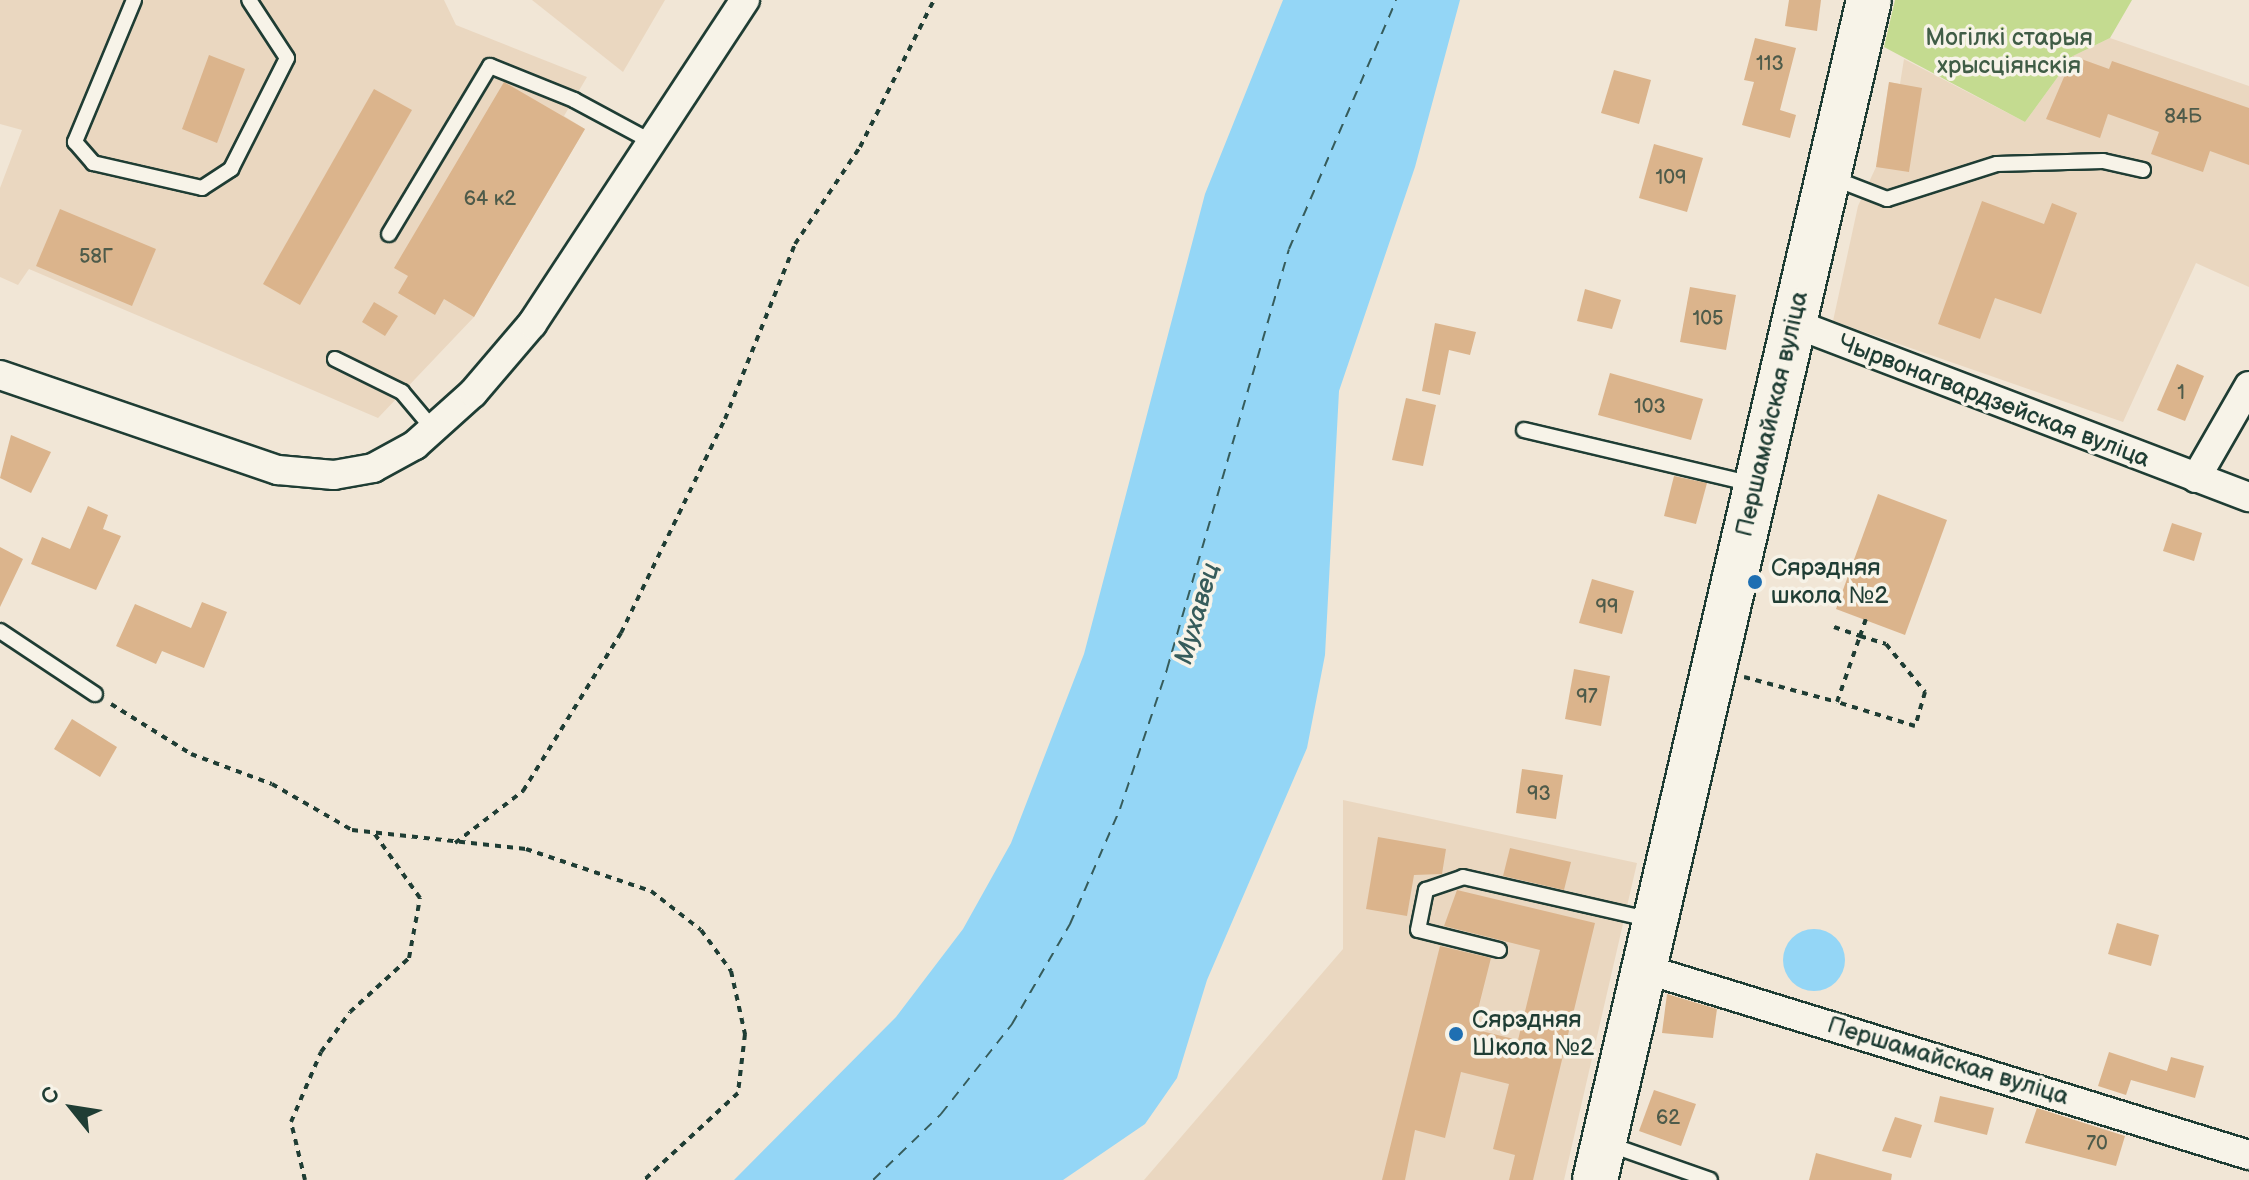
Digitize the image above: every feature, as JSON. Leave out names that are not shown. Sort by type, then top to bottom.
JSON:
[{"type":"main road","name":"Першамайская вуліца","points":[[1599,1161],[1869,0]]},
{"type":"street","points":[[0,375],[278,470],[334,475],[373,468],[433,429],[532,324],[745,0]]},
{"type":"street","name":"Чырвонагвардзейская вуліца","points":[[1793,323],[2249,497]]},
{"type":"street","points":[[2196,478],[2249,386]]},
{"type":"street","name":"Першамайская вуліца","points":[[1645,969],[2249,1155]]},
{"type":"lane","points":[[134,0],[75,142],[93,163],[202,188],[231,169],[287,58],[249,0]]},
{"type":"lane","points":[[389,234],[490,66],[652,142]]},
{"type":"lane","points":[[1829,177],[1887,199],[1997,164],[2103,161],[2143,170]]},
{"type":"lane","points":[[335,359],[402,392],[433,429]]},
{"type":"lane","points":[[1524,430],[1756,485]]},
{"type":"lane","points":[[0,631],[95,694]]},
{"type":"lane","points":[[1499,950],[1418,930],[1426,890],[1463,877],[1656,921]]},
{"type":"lane","points":[[1599,1161],[1710,1180]]},
{"type":"path","points":[[455,843],[523,791],[621,633],[725,419],[795,244],[860,147],[934,0]]},
{"type":"path","points":[[1837,702],[1866,619]]},
{"type":"path","points":[[1734,674],[1915,726],[1925,692],[1918,677],[1886,644],[1834,627]]},
{"type":"path","points":[[95,694],[191,754],[272,784],[352,830],[526,849],[651,891],[701,930],[731,971],[745,1034],[738,1093],[644,1180]]},
{"type":"path","points":[[305,1180],[291,1122],[321,1052],[350,1012],[409,958],[420,898],[373,832]]},
{"type":"shaded area","points":[[0,0],[444,0],[456,25],[587,77],[564,116],[585,129],[474,317],[378,418],[29,269],[18,285],[0,277],[0,188],[22,130],[0,124]]},
{"type":"shaded area","points":[[532,0],[665,0],[623,72]]},
{"type":"shaded area","points":[[2110,38],[2249,86],[2249,287],[2196,263],[2123,422],[1833,321],[1858,206],[1876,167],[1889,82],[1900,84],[1904,59],[2025,122],[2073,56]]},
{"type":"shaded area","points":[[1343,800],[1637,863],[1564,1180],[1144,1180],[1343,949]]},
{"type":"green space","name":"Могілкі старыя хрысціянскія","points":[[1895,0],[2132,0],[2110,38],[2073,56],[2025,122],[1884,47]]},
{"type":"water","name":"Мухавец","points":[[1283,0],[1460,0],[1415,167],[1339,391],[1325,655],[1307,748],[1207,980],[1177,1078],[1145,1124],[1063,1180],[734,1180],[896,1017],[963,929],[1011,843],[1084,654],[1205,194]]},
{"type":"water","points":[[1808,929],[1820,929],[1836,938],[1843,948],[1843,972],[1836,982],[1820,991],[1808,991],[1788,977],[1783,966],[1783,954],[1797,934]]},
{"type":"building","points":[[1789,0],[1821,0],[1817,31],[1785,26]]},
{"type":"building","points":[[1755,38],[1796,48],[1780,110],[1796,115],[1790,138],[1742,125],[1754,82],[1744,80]]},
{"type":"building","points":[[209,55],[245,69],[217,143],[182,129]]},
{"type":"building","points":[[2073,56],[2109,69],[2112,61],[2249,108],[2249,165],[2210,151],[2203,172],[2151,154],[2159,132],[2108,114],[2100,138],[2046,119]]},
{"type":"building","points":[[1614,70],[1651,80],[1639,124],[1601,113]]},
{"type":"building","points":[[504,82],[585,129],[474,317],[444,299],[435,315],[398,293],[408,276],[394,268]]},
{"type":"building","points":[[1889,82],[1922,88],[1909,172],[1876,167]]},
{"type":"building","points":[[374,89],[412,110],[300,305],[263,284]]},
{"type":"building","points":[[1654,144],[1703,158],[1687,212],[1639,198]]},
{"type":"building","points":[[1982,201],[2044,224],[2052,203],[2077,213],[2041,314],[1995,298],[1980,339],[1938,324]]},
{"type":"building","points":[[60,209],[156,249],[132,306],[36,266]]},
{"type":"building","points":[[1690,287],[1736,295],[1726,350],[1680,342]]},
{"type":"building","points":[[1585,289],[1621,300],[1612,329],[1577,321]]},
{"type":"building","points":[[374,302],[398,316],[385,336],[362,322]]},
{"type":"building","points":[[1435,323],[1476,332],[1470,355],[1449,350],[1440,395],[1422,391]]},
{"type":"building","points":[[2177,364],[2204,376],[2185,421],[2157,410]]},
{"type":"building","points":[[1610,373],[1703,399],[1691,440],[1598,415]]},
{"type":"building","points":[[1406,398],[1436,405],[1423,466],[1392,460]]},
{"type":"building","points":[[11,435],[51,452],[31,493],[0,478]]},
{"type":"building","points":[[1674,476],[1707,483],[1696,524],[1664,516]]},
{"type":"building","points":[[1878,494],[1947,520],[1905,635],[1836,609]]},
{"type":"building","points":[[88,506],[108,515],[103,529],[121,536],[96,590],[31,564],[42,537],[70,549]]},
{"type":"building","points":[[2172,523],[2202,533],[2194,561],[2163,551]]},
{"type":"building","points":[[0,547],[23,559],[0,607]]},
{"type":"building","points":[[1592,579],[1634,591],[1622,634],[1579,623]]},
{"type":"building","points":[[202,602],[227,612],[204,668],[162,651],[156,664],[116,646],[135,604],[191,628]]},
{"type":"building","points":[[1574,669],[1610,676],[1601,726],[1565,719]]},
{"type":"building","points":[[72,719],[117,747],[100,777],[54,749]]},
{"type":"building","points":[[1522,769],[1563,775],[1556,819],[1516,813]]},
{"type":"building","points":[[1378,837],[1446,849],[1442,874],[1414,875],[1407,916],[1366,909]]},
{"type":"building","points":[[1510,848],[1571,862],[1564,890],[1503,876]]},
{"type":"building","name":"Сярэдняя Школа №2","points":[[1457,890],[1595,923],[1533,1180],[1509,1180],[1515,1155],[1493,1149],[1509,1084],[1461,1072],[1445,1138],[1415,1130],[1405,1180],[1382,1180],[1440,946],[1491,958],[1473,1029],[1518,1040],[1540,950],[1444,926]]},
{"type":"building","points":[[2117,923],[2159,935],[2151,966],[2108,954]]},
{"type":"building","points":[[1667,994],[1717,1009],[1713,1038],[1662,1033]]},
{"type":"building","points":[[2109,1052],[2167,1071],[2171,1057],[2204,1066],[2195,1098],[2131,1080],[2126,1095],[2098,1086]]},
{"type":"building","points":[[1654,1090],[1696,1104],[1681,1146],[1639,1131]]},
{"type":"building","points":[[1940,1096],[1994,1108],[1987,1135],[1934,1122]]},
{"type":"building","points":[[2037,1108],[2125,1136],[2116,1166],[2025,1143]]},
{"type":"building","points":[[1895,1117],[1922,1125],[1911,1158],[1882,1151]]},
{"type":"building","points":[[1816,1153],[1892,1174],[1891,1180],[1809,1180]]},
{"type":"ferry route","points":[[873,1180],[941,1114],[1012,1024],[1070,924],[1120,809],[1167,669],[1289,249],[1396,0]]},
{"type":"place","name":"Сярэдняя школа №2","points":[[1755,582]]},
{"type":"place","name":"Сярэдняя Школа №2","points":[[1456,1034]]}]
